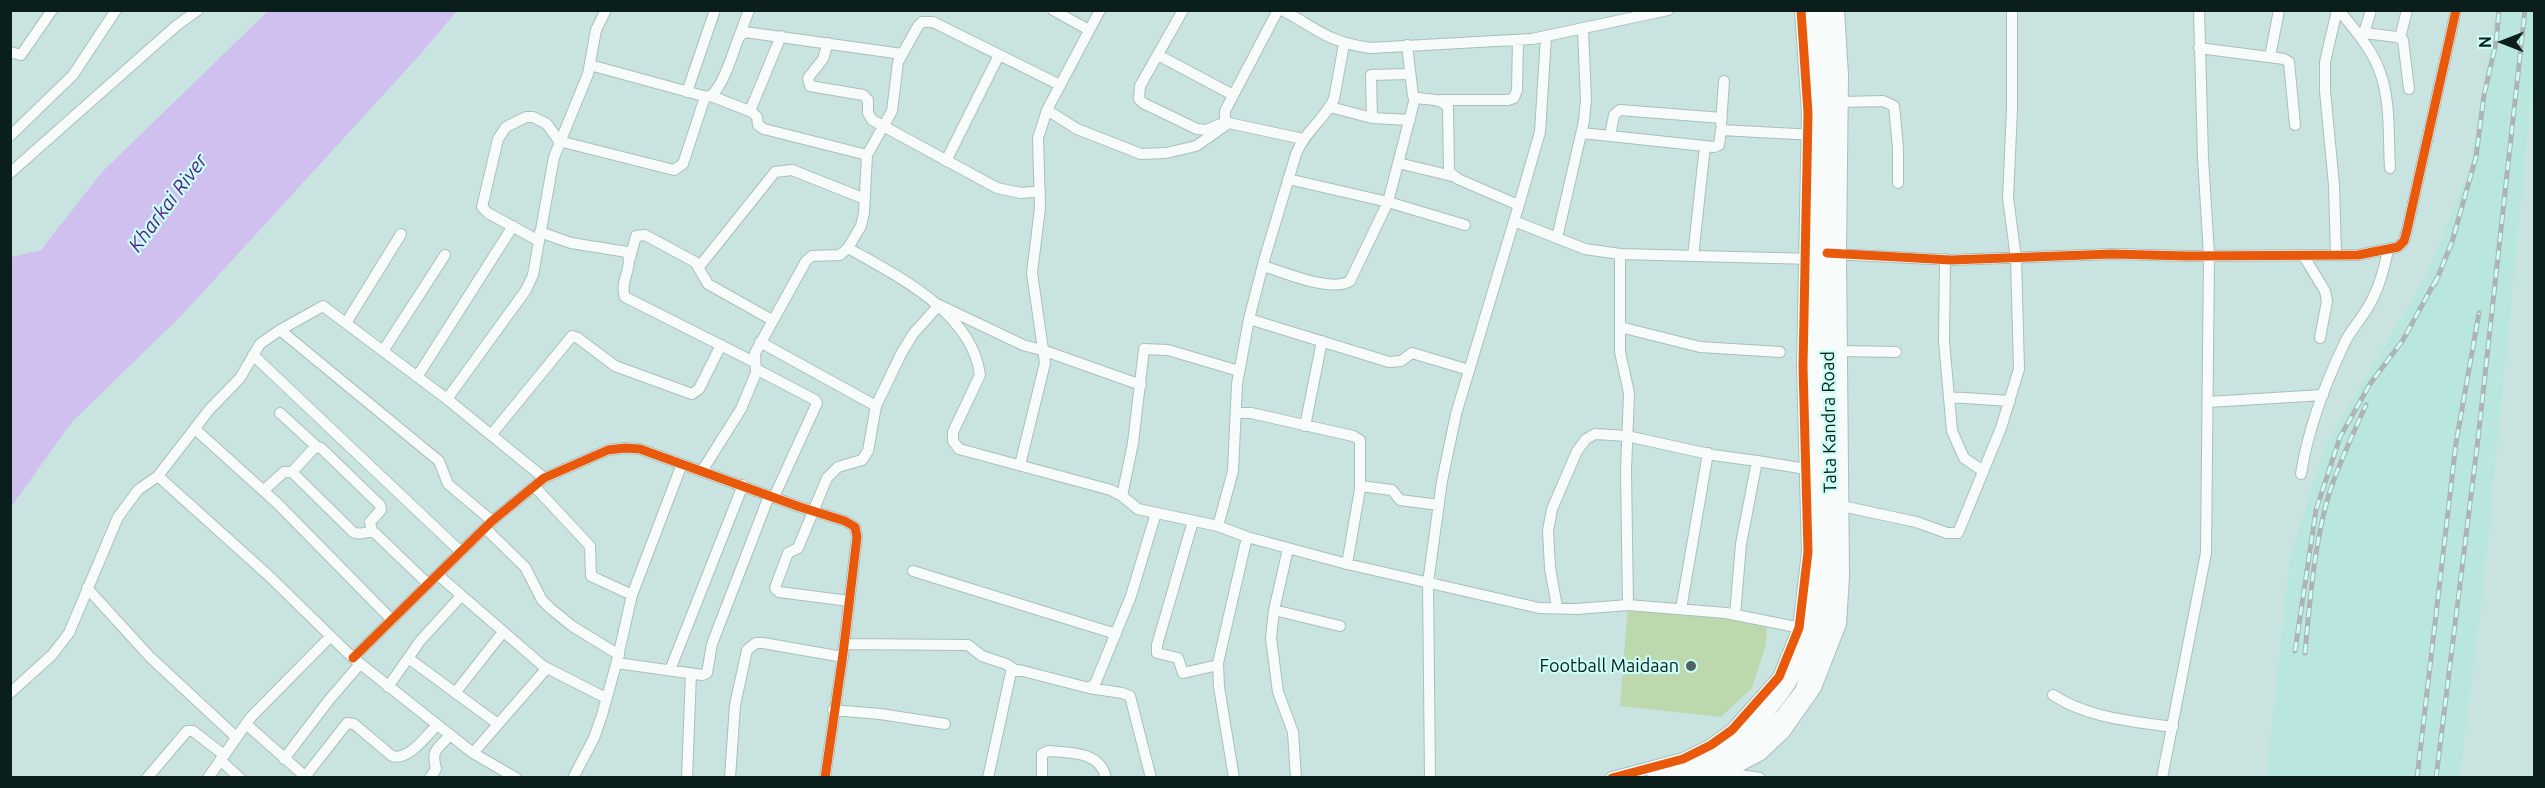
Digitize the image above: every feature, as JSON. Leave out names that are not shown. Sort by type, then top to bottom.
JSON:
[{"type":"main road","name":"Tata Kandra Road","points":[[1813,10],[1810,227],[1823,257]]},
{"type":"main road","name":"Tata Kandra Road","points":[[1697,777],[1724,766],[1747,751],[1784,716],[1803,691],[1818,632],[1816,591],[1823,257],[1831,123],[1826,10]]},
{"type":"main road","name":"Tata Kandra Road","points":[[1655,777],[1686,770],[1726,749],[1751,726],[1792,678],[1818,632]]},
{"type":"street","points":[[10,52],[21,55],[52,10]]},
{"type":"street","points":[[10,136],[73,75],[116,10]]},
{"type":"street","points":[[10,172],[176,26],[198,10]]},
{"type":"street","points":[[447,399],[526,290],[533,275],[550,173],[559,141],[590,65],[596,30],[606,10]]},
{"type":"street","points":[[687,92],[715,10]]},
{"type":"street","points":[[630,258],[624,251],[540,237],[488,213],[483,207],[499,135],[506,127],[533,117],[547,124],[559,141],[674,170],[683,164],[708,97],[718,89],[749,10]]},
{"type":"street","points":[[1053,10],[1089,30]]},
{"type":"street","points":[[1020,465],[1044,376],[1045,351],[1032,273],[1040,191],[1038,138],[1047,110],[1100,10]]},
{"type":"street","points":[[1183,10],[1140,86],[1138,95],[1143,103],[1201,130],[1228,122],[1303,139]]},
{"type":"street","points":[[1228,122],[1225,111],[1280,10],[1324,36],[1344,44],[1370,48],[1546,37],[1668,10]]},
{"type":"street","points":[[1721,130],[1813,135],[1801,10]]},
{"type":"street","points":[[1719,777],[1761,754],[1784,732],[1815,688],[1818,632],[1808,552],[1803,367],[1823,257],[1842,102],[1838,10]]},
{"type":"street","points":[[1842,506],[1895,517],[1954,535],[1958,533],[2010,400],[2020,357],[2016,258],[2008,198],[2012,109],[2012,10]]},
{"type":"street","points":[[2162,777],[2206,553],[2209,255],[2199,10]]},
{"type":"street","points":[[2270,57],[2279,10]]},
{"type":"street","points":[[2338,10],[2360,33],[2380,72],[2386,106],[2390,168]]},
{"type":"street","points":[[2336,255],[2334,185],[2325,91],[2325,62],[2338,10]]},
{"type":"street","points":[[2360,33],[2371,10]]},
{"type":"street","points":[[2407,10],[2400,38],[2404,45],[2409,88]]},
{"type":"street","points":[[1514,221],[1585,249],[1620,254],[1945,260],[2112,254],[2336,255],[2398,248],[2404,242],[2456,10]]},
{"type":"street","points":[[702,471],[739,413],[754,379],[754,353],[809,258],[840,255],[848,248],[861,226],[867,155],[894,104],[896,70],[918,26],[927,21],[1060,85]]},
{"type":"street","points":[[1557,238],[1582,132],[1586,99],[1583,30]]},
{"type":"street","points":[[739,37],[749,31],[902,54]]},
{"type":"street","points":[[2360,33],[2400,38]]},
{"type":"street","points":[[750,111],[781,36]]},
{"type":"street","points":[[1430,777],[1428,583],[1439,505],[1456,414],[1540,132],[1546,37]]},
{"type":"street","points":[[1407,45],[1411,93],[1415,98],[1508,100],[1514,98],[1517,90],[1518,40]]},
{"type":"street","points":[[828,43],[823,59],[809,75],[808,84],[812,87],[866,97],[869,116],[882,126],[997,188],[1021,193],[1040,191]]},
{"type":"street","points":[[1218,526],[1233,471],[1239,371],[1249,319],[1288,179],[1303,139],[1330,107],[1337,89],[1344,44]]},
{"type":"street","points":[[2199,48],[2284,59],[2291,67],[2295,125]]},
{"type":"street","points":[[946,161],[999,54]]},
{"type":"street","points":[[1158,54],[1233,95]]},
{"type":"street","points":[[590,65],[708,97],[750,111],[755,114],[758,125],[764,129],[867,155]]},
{"type":"street","points":[[1372,118],[1371,75],[1409,74]]},
{"type":"street","points":[[1582,132],[1717,147],[1721,130],[1725,81]]},
{"type":"street","points":[[1263,266],[1320,283],[1346,284],[1354,277],[1388,202],[1415,98]]},
{"type":"street","points":[[1440,100],[1446,104],[1449,111],[1447,165],[1452,176]]},
{"type":"street","points":[[1842,102],[1882,102],[1894,106],[1898,148],[1898,183]]},
{"type":"street","points":[[1330,107],[1372,118],[1410,120]]},
{"type":"street","points":[[1047,110],[1077,129],[1141,154],[1166,153],[1196,146],[1228,122]]},
{"type":"street","points":[[1610,136],[1614,115],[1620,110],[1722,118]]},
{"type":"street","points":[[1693,256],[1705,147]]},
{"type":"street","points":[[1398,163],[1452,176],[1513,201],[1518,208]]},
{"type":"street","points":[[699,267],[775,172],[784,169],[792,170],[865,199]]},
{"type":"street","points":[[1288,179],[1388,202],[1465,225]]},
{"type":"street","points":[[417,377],[513,226]]},
{"type":"street","points":[[346,323],[401,234]]},
{"type":"street","points":[[280,330],[439,461],[448,484],[488,524],[525,567],[542,600],[572,626],[618,659],[702,675],[707,673],[712,644],[772,496],[817,403],[721,345],[625,297],[623,286],[636,237],[641,234],[695,262],[708,284],[772,320]]},
{"type":"street","points":[[848,248],[939,305],[1023,345],[1141,385]]},
{"type":"street","points":[[2301,474],[2305,444],[2323,395],[2345,341],[2374,297],[2384,272],[2388,250]]},
{"type":"street","points":[[1620,254],[1620,352],[1629,393],[1628,605]]},
{"type":"street","points":[[383,351],[445,255]]},
{"type":"street","points":[[2303,255],[2325,291],[2327,301],[2320,338]]},
{"type":"street","points":[[1612,777],[1683,759],[1711,745],[1732,730],[1818,632],[1839,624],[1843,576],[1841,351],[1823,257]]},
{"type":"street","points":[[1945,260],[1944,341],[1952,431],[1964,458],[1983,471]]},
{"type":"street","points":[[849,601],[779,592],[775,588],[788,554],[798,548],[822,486],[833,471],[862,460],[868,451],[876,406],[906,344],[939,305]]},
{"type":"street","points":[[939,305],[966,336],[979,365],[980,375],[953,432],[953,441],[959,448],[969,452],[1111,490],[1122,496],[1134,508],[1218,526],[1247,537],[1347,564],[1539,608],[1577,609],[1628,605],[1681,609],[1735,615],[1818,632]]},
{"type":"street","points":[[10,693],[61,645],[69,633],[87,588],[126,505],[138,490],[158,476],[209,410],[240,378],[260,344],[323,306],[447,399],[544,478]]},
{"type":"street","points":[[1249,319],[1389,362],[1401,361],[1412,353],[1470,370]]},
{"type":"street","points":[[1620,327],[1700,347],[1780,352]]},
{"type":"street","points":[[491,435],[572,336],[622,370],[692,394],[699,389],[721,345]]},
{"type":"street","points":[[1305,426],[1322,341]]},
{"type":"street","points":[[760,342],[876,406]]},
{"type":"street","points":[[1122,496],[1141,385],[1143,352],[1147,348],[1168,350],[1239,371]]},
{"type":"street","points":[[1841,351],[1896,352]]},
{"type":"street","points":[[253,355],[461,552]]},
{"type":"street","points":[[2208,402],[2323,395]]},
{"type":"street","points":[[1949,397],[2010,400]]},
{"type":"street","points":[[1236,413],[1246,412],[1353,436],[1360,440],[1360,486],[1357,516],[1347,564]]},
{"type":"street","points":[[280,413],[321,448],[380,505],[381,510],[370,522],[372,531],[428,584]]},
{"type":"street","points":[[195,429],[264,490],[392,620]]},
{"type":"street","points":[[1557,607],[1548,547],[1552,509],[1577,451],[1586,439],[1595,434],[1627,436],[1708,453],[1806,469]]},
{"type":"street","points":[[292,472],[316,446]]},
{"type":"street","points":[[284,759],[357,661],[392,620],[488,524],[544,478],[617,448],[640,449],[845,521],[855,527],[857,537],[843,657],[825,777]]},
{"type":"street","points":[[1681,609],[1708,453]]},
{"type":"street","points":[[1735,615],[1742,534],[1758,461]]},
{"type":"street","points":[[573,777],[594,738],[618,659],[632,595],[682,464]]},
{"type":"street","points":[[264,490],[284,472],[292,472],[353,532],[360,535],[372,531]]},
{"type":"street","points":[[158,476],[268,575],[357,661],[473,753],[516,777]]},
{"type":"street","points":[[534,486],[590,546],[591,576],[632,595]]},
{"type":"street","points":[[670,670],[743,486]]},
{"type":"street","points":[[1360,486],[1392,490],[1400,500],[1439,505]]},
{"type":"street","points":[[1089,688],[1097,680],[1131,596],[1156,513]]},
{"type":"street","points":[[1193,521],[1157,645],[1157,653],[1178,658],[1182,673],[1218,665]]},
{"type":"street","points":[[1234,777],[1219,687],[1218,665],[1222,636],[1247,537]]},
{"type":"street","points":[[1288,549],[1274,610],[1271,638],[1275,678],[1281,703],[1293,732],[1296,777]]},
{"type":"street","points":[[913,571],[1116,634]]},
{"type":"street","points":[[438,575],[502,633],[548,668],[606,698]]},
{"type":"street","points":[[87,588],[150,657],[236,737]]},
{"type":"street","points":[[388,687],[435,623],[461,596]]},
{"type":"street","points":[[1274,610],[1340,626]]},
{"type":"street","points":[[455,693],[502,633]]},
{"type":"street","points":[[208,777],[246,724],[330,637]]},
{"type":"street","points":[[730,777],[735,705],[747,650],[756,644],[763,643],[843,657]]},
{"type":"street","points":[[844,644],[968,645],[982,656],[1006,664],[1015,670],[1130,696],[1151,777]]},
{"type":"street","points":[[408,658],[498,724]]},
{"type":"street","points":[[473,753],[548,668]]},
{"type":"street","points":[[988,777],[1010,675],[1015,670]]},
{"type":"street","points":[[687,777],[691,673]]},
{"type":"street","points":[[2052,694],[2070,706],[2091,713],[2173,727]]},
{"type":"street","points":[[834,710],[945,724]]},
{"type":"street","points":[[246,724],[306,777],[347,723],[354,724],[392,756],[398,758],[406,755],[437,725]]},
{"type":"street","points":[[147,777],[190,730],[222,757],[240,777]]},
{"type":"street","points":[[430,777],[436,770],[432,760],[434,754],[450,735]]},
{"type":"street","points":[[1042,777],[1042,754],[1048,751],[1092,757],[1100,764],[1106,777]]},
{"type":"street","points":[[1719,777],[1760,777]]},
{"type":"shaded area","points":[[2495,11],[2534,11],[2534,70],[2483,592],[2460,777],[2266,777],[2290,556],[2327,442],[2426,276],[2470,168]]},
{"type":"shaded area","name":"Football Maidaan","points":[[1628,605],[1767,621],[1766,644],[1752,688],[1721,717],[1620,706]]},
{"type":"water","name":"Kharkai River","points":[[269,10],[457,11],[417,58],[183,314],[71,423],[11,507],[11,257],[41,250],[102,172]]},
{"type":"railway","points":[[2435,284],[2452,242],[2476,157],[2484,95],[2496,43],[2499,10]]},
{"type":"railway","points":[[2436,778],[2478,439],[2525,10]]},
{"type":"railway","points":[[2295,651],[2316,510],[2340,437],[2370,384],[2403,340],[2437,278]]},
{"type":"railway","points":[[2417,778],[2456,443],[2479,313]]},
{"type":"railway","points":[[2305,653],[2313,573],[2324,513],[2337,471],[2366,405]]},
{"type":"cycle path","points":[[1612,778],[1683,759],[1711,745],[1732,730],[1779,677],[1799,628],[1808,552],[1803,367],[1808,113],[1801,10]]},
{"type":"cycle path","points":[[1827,253],[1951,260],[2112,254],[2358,255],[2398,247],[2404,241],[2407,230],[2456,10]]},
{"type":"cycle path","points":[[353,658],[492,521],[544,478],[608,450],[640,449],[845,521],[855,527],[857,537],[825,778]]},
{"type":"place","name":"Football Maidaan","points":[[1691,666]]}]
